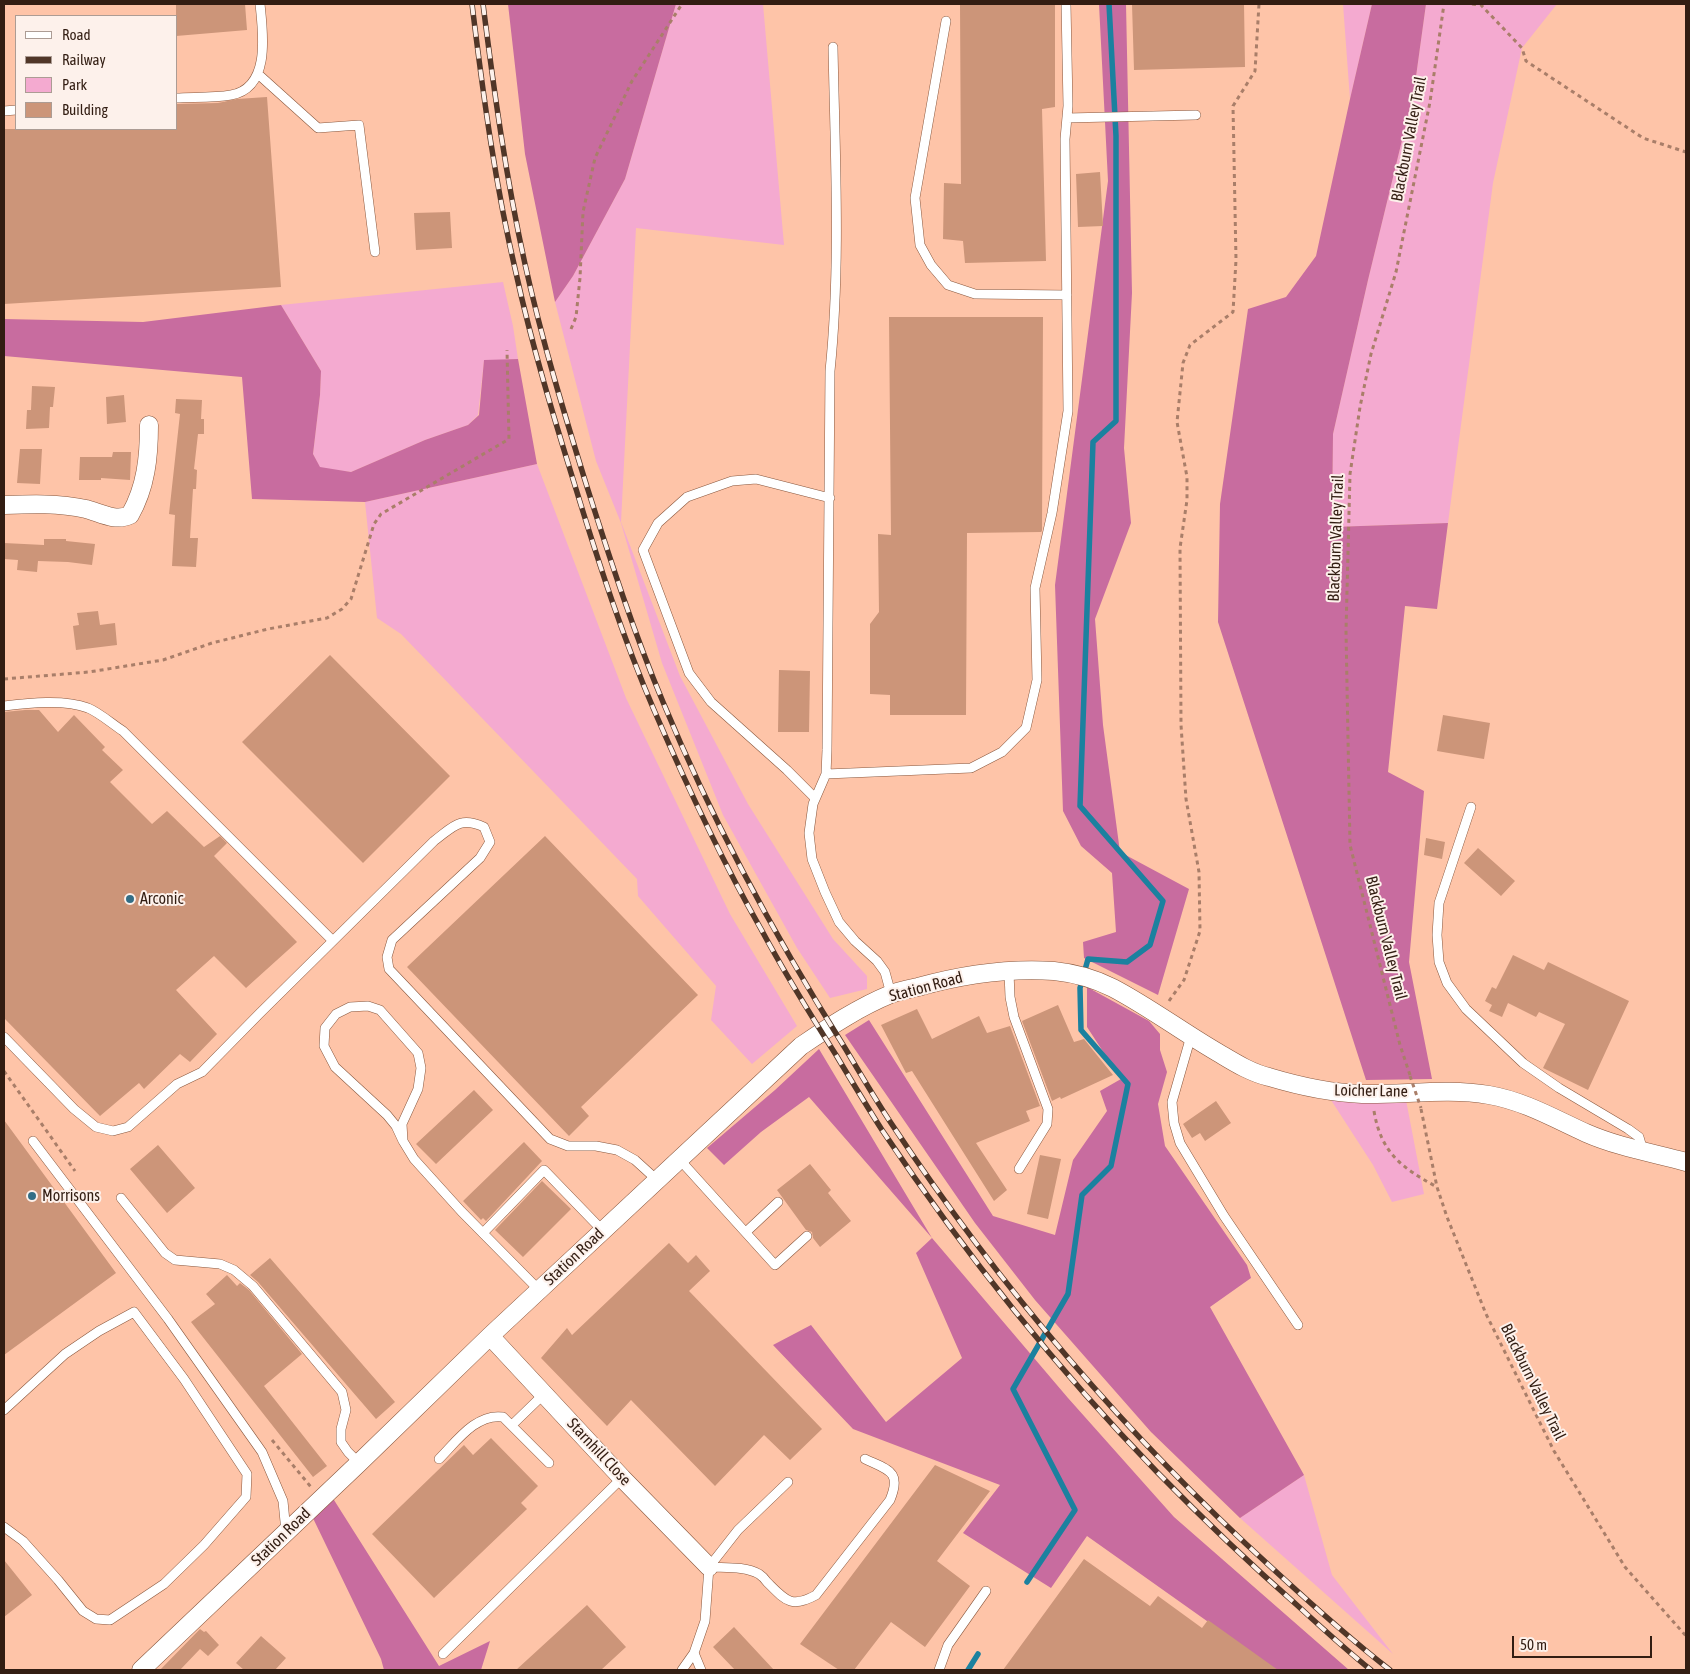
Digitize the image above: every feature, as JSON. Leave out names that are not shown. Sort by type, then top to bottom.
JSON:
[{"type":"street","points":[[4,505],[59,505],[85,509],[117,519],[130,515],[143,486],[149,450],[149,425]]},
{"type":"street","name":"Station Road","points":[[141,1670],[359,1464],[490,1336],[800,1046],[848,1016],[891,994],[937,981],[1009,972],[1054,971],[1072,974]]},
{"type":"street","name":"Loicher Lane","points":[[1072,974],[1112,988],[1242,1067],[1265,1076],[1327,1091],[1371,1093],[1446,1091],[1490,1095],[1522,1104],[1587,1133],[1619,1144],[1686,1162]]},
{"type":"street","name":"Starnhill Close","points":[[490,1336],[622,1478],[709,1567]]},
{"type":"lane","points":[[178,98],[233,94],[249,87],[258,74],[263,57],[260,4]]},
{"type":"lane","points":[[826,774],[971,768],[1002,752],[1026,728],[1037,680],[1036,588],[1052,514],[1068,411],[1065,139],[1067,118],[1066,4]]},
{"type":"lane","points":[[946,21],[915,198],[920,244],[931,265],[948,285],[975,294],[1067,295]]},
{"type":"lane","points":[[833,47],[838,221],[834,335],[830,371],[826,774],[813,804],[809,833],[812,858],[825,892],[840,922],[855,941],[877,961],[885,972],[891,994]]},
{"type":"lane","points":[[258,74],[318,128],[359,125],[375,252]]},
{"type":"lane","points":[[1067,118],[1196,115]]},
{"type":"lane","points":[[815,798],[787,770],[711,702],[690,673],[643,550],[658,523],[686,497],[732,482],[756,479],[830,498]]},
{"type":"lane","points":[[4,706],[72,703],[90,709],[124,731],[333,941]]},
{"type":"lane","points":[[1471,807],[1439,903],[1437,935],[1439,962],[1447,983],[1466,1008],[1524,1064],[1559,1088],[1639,1137],[1643,1151]]},
{"type":"lane","points":[[4,1037],[74,1109],[96,1128],[113,1132],[128,1126],[177,1084],[202,1072],[434,841],[456,824],[472,822],[484,827],[490,842],[480,858],[392,940],[386,957],[389,969],[550,1139],[568,1146],[596,1146],[617,1150],[635,1160],[657,1180]]},
{"type":"lane","points":[[1009,972],[1010,997],[1014,1017],[1048,1109],[1047,1124],[1019,1169]]},
{"type":"lane","points":[[403,1141],[402,1124],[418,1089],[421,1068],[418,1053],[380,1010],[368,1006],[350,1007],[336,1014],[325,1028],[324,1046],[335,1067],[386,1115],[396,1126],[403,1141],[414,1160],[539,1290]]},
{"type":"lane","points":[[1191,1036],[1172,1102],[1174,1123],[1180,1143],[1224,1216],[1298,1325]]},
{"type":"lane","points":[[33,1140],[168,1319],[262,1452],[283,1501],[286,1532]]},
{"type":"lane","points":[[680,1160],[775,1265],[807,1236]]},
{"type":"lane","points":[[483,1233],[544,1170],[603,1231]]},
{"type":"lane","points":[[121,1198],[165,1253],[175,1260],[220,1264],[234,1270],[253,1286],[342,1392],[346,1410],[341,1429],[341,1442],[359,1464]]},
{"type":"lane","points":[[746,1232],[778,1202]]},
{"type":"lane","points":[[4,1410],[65,1354],[99,1331],[134,1312],[184,1379],[247,1474],[246,1497],[204,1545],[164,1584],[110,1620],[96,1619],[83,1611],[23,1541],[4,1527]]},
{"type":"lane","points":[[512,1425],[544,1393]]},
{"type":"lane","points":[[439,1458],[474,1424],[485,1418],[495,1416],[503,1417],[549,1463]]},
{"type":"lane","points":[[709,1567],[743,1569],[760,1574],[788,1600],[797,1603],[806,1601],[816,1594],[890,1500],[895,1487],[894,1478],[887,1469],[865,1459]]},
{"type":"lane","points":[[443,1654],[622,1478]]},
{"type":"lane","points":[[682,1670],[694,1653],[705,1621],[709,1567],[738,1530],[788,1482]]},
{"type":"lane","points":[[939,1670],[948,1646],[986,1591]]},
{"type":"lane","points":[[694,1653],[702,1670]]},
{"type":"path","points":[[571,329],[576,317],[580,278],[582,212],[595,158],[632,81],[682,4]]},
{"type":"path","points":[[1159,1015],[1184,980],[1200,931],[1199,872],[1186,799],[1181,725],[1180,548],[1187,500],[1187,478],[1177,422],[1183,362],[1190,346],[1234,312],[1236,260],[1234,106],[1255,71],[1259,4]]},
{"type":"path","name":"Blackburn Valley Trail","points":[[1444,4],[1430,102],[1396,272],[1371,354],[1360,407],[1350,474],[1346,631],[1350,844],[1400,1046],[1420,1108],[1437,1187],[1486,1314],[1554,1451],[1625,1567],[1686,1636]]},
{"type":"path","points":[[1472,4],[1483,5],[1522,48],[1526,61],[1643,138],[1686,152]]},
{"type":"path","points":[[4,679],[89,672],[162,660],[212,643],[268,629],[327,618],[342,609],[351,599],[356,587],[374,524],[381,514],[508,439],[507,350]]},
{"type":"path","points":[[1371,1093],[1379,1132],[1387,1150],[1413,1174],[1437,1187]]},
{"type":"green space","points":[[676,4],[763,4],[784,245],[636,228],[621,522],[680,676],[748,804],[833,939],[867,976],[867,989],[830,998],[797,948],[723,815],[662,663],[621,523],[596,461],[555,302],[573,276],[625,179]]},
{"type":"green space","points":[[1343,4],[1372,4],[1350,99]]},
{"type":"green space","points":[[1426,4],[1557,4],[1522,48],[1493,183],[1448,523],[1332,527],[1333,434],[1414,91]]},
{"type":"green space","points":[[503,282],[518,359],[484,361],[478,415],[468,425],[425,440],[351,472],[320,468],[313,454],[321,371],[281,305]]},
{"type":"green space","points":[[537,464],[626,698],[730,914],[797,1026],[752,1064],[711,1020],[716,986],[638,896],[637,879],[401,634],[377,618],[365,502]]},
{"type":"green space","points":[[1331,1100],[1406,1100],[1424,1194],[1392,1202],[1373,1165]]},
{"type":"green space","points":[[1304,1475],[1332,1575],[1393,1654],[1240,1518]]},
{"type":"shaded area","points":[[508,4],[676,4],[625,179],[573,276],[555,302],[525,154]]},
{"type":"shaded area","points":[[1099,4],[1126,4],[1132,293],[1124,448],[1131,523],[1095,619],[1103,725],[1120,852],[1189,889],[1158,995],[1084,958],[1083,942],[1116,932],[1112,873],[1081,846],[1063,811],[1055,585],[1108,181]]},
{"type":"shaded area","points":[[1372,4],[1426,4],[1414,91],[1333,434],[1332,527],[1448,523],[1437,609],[1405,606],[1388,772],[1424,791],[1409,962],[1432,1079],[1366,1080],[1218,622],[1220,504],[1248,309],[1286,297],[1316,256]]},
{"type":"shaded area","points":[[281,305],[321,371],[313,454],[320,467],[351,472],[425,440],[468,425],[479,415],[484,360],[518,359],[537,464],[365,502],[252,499],[242,377],[4,356],[4,319],[143,322]]},
{"type":"shaded area","points":[[1087,987],[1149,1021],[1160,1034],[1160,1050],[1167,1072],[1158,1104],[1165,1146],[1247,1265],[1251,1278],[1210,1307],[1304,1475],[1240,1518],[1151,1432],[1035,1300],[975,1223],[845,1035],[869,1020],[993,1216],[1055,1235],[1073,1160],[1107,1111],[1100,1091],[1121,1079],[1087,1027]]},
{"type":"shaded area","points":[[819,1049],[932,1238],[809,1097],[761,1132],[724,1165],[707,1148],[775,1090]]},
{"type":"shaded area","points":[[932,1238],[1068,1398],[1174,1517],[1349,1670],[1276,1670],[1087,1536],[1051,1588],[963,1533],[1000,1485],[853,1429],[773,1345],[811,1325],[886,1422],[962,1358],[916,1253]]},
{"type":"shaded area","points":[[325,1500],[334,1500],[439,1666],[490,1641],[481,1670],[384,1670],[381,1659],[311,1514]]},
{"type":"building","points":[[176,4],[245,4],[247,30],[178,36],[178,15],[176,15]]},
{"type":"building","points":[[960,4],[1055,4],[1055,107],[1042,109],[1046,261],[965,263],[963,241],[943,239],[944,183],[961,184]]},
{"type":"building","points":[[1132,4],[1244,4],[1245,67],[1134,70]]},
{"type":"building","points":[[267,97],[281,287],[4,304],[4,129],[178,130],[178,104],[218,103],[237,99]]},
{"type":"building","points":[[1100,172],[1103,226],[1078,227],[1076,174]]},
{"type":"building","points":[[450,212],[452,248],[416,250],[414,213]]},
{"type":"building","points":[[889,317],[1043,317],[1042,531],[967,533],[966,715],[890,715],[890,695],[870,694],[870,624],[879,612],[878,534],[891,535]]},
{"type":"building","points":[[32,386],[55,387],[53,407],[50,407],[49,428],[26,429],[27,410],[31,410]]},
{"type":"building","points":[[124,395],[126,422],[107,424],[106,397]]},
{"type":"building","points":[[176,399],[202,400],[201,419],[204,419],[204,434],[198,434],[194,469],[197,470],[196,489],[193,489],[190,538],[198,538],[196,567],[172,566],[175,515],[169,514],[180,414],[175,413]]},
{"type":"building","points":[[20,449],[42,449],[40,484],[17,483]]},
{"type":"building","points":[[113,452],[131,452],[130,480],[101,478],[101,480],[79,480],[80,457],[112,457]]},
{"type":"building","points":[[44,539],[66,539],[66,541],[95,544],[92,565],[38,561],[37,572],[17,570],[18,560],[4,559],[4,543],[44,545]]},
{"type":"building","points":[[98,611],[100,625],[115,623],[117,645],[76,650],[73,626],[79,625],[77,613]]},
{"type":"building","points":[[330,655],[450,776],[363,863],[242,742]]},
{"type":"building","points":[[779,670],[810,671],[809,732],[778,732]]},
{"type":"building","name":"Arconic","points":[[39,710],[58,732],[74,715],[105,747],[102,750],[123,770],[110,782],[152,824],[167,811],[204,847],[220,836],[227,843],[214,856],[297,942],[246,988],[214,956],[176,990],[217,1034],[190,1062],[180,1054],[144,1089],[139,1083],[100,1116],[4,1018],[4,712]]},
{"type":"building","points":[[1443,715],[1490,723],[1484,759],[1437,751]]},
{"type":"building","points":[[545,836],[698,995],[581,1107],[589,1116],[569,1136],[407,967]]},
{"type":"building","points":[[1426,838],[1445,842],[1442,859],[1424,855]]},
{"type":"building","points":[[1478,848],[1515,881],[1501,896],[1464,863]]},
{"type":"building","points":[[1513,955],[1544,970],[1548,962],[1629,1001],[1588,1090],[1543,1068],[1565,1024],[1539,1012],[1536,1017],[1508,1003],[1502,1017],[1489,1011],[1492,1005],[1485,1001],[1492,987],[1496,989]]},
{"type":"building","points":[[1058,1005],[1074,1042],[1084,1039],[1113,1075],[1061,1099],[1060,1097],[1052,1101],[1022,1021]]},
{"type":"building","points":[[917,1009],[932,1039],[979,1016],[987,1033],[1010,1026],[1040,1106],[1026,1111],[1030,1121],[976,1143],[1007,1190],[994,1201],[912,1071],[906,1073],[881,1025]]},
{"type":"building","points":[[474,1090],[493,1110],[436,1164],[416,1144]]},
{"type":"building","points":[[1216,1101],[1231,1123],[1205,1141],[1200,1133],[1192,1138],[1183,1124]]},
{"type":"building","name":"Morrisons","points":[[4,1120],[116,1273],[4,1355]]},
{"type":"building","points":[[524,1142],[542,1161],[486,1221],[483,1218],[481,1220],[463,1201]]},
{"type":"building","points":[[158,1145],[195,1188],[167,1213],[130,1169]]},
{"type":"building","points":[[1040,1155],[1061,1159],[1048,1219],[1027,1214]]},
{"type":"building","points":[[810,1164],[831,1190],[828,1193],[851,1221],[820,1247],[813,1238],[812,1232],[806,1230],[777,1190]]},
{"type":"building","points":[[542,1181],[571,1209],[523,1257],[495,1230]]},
{"type":"building","points":[[669,1243],[688,1263],[696,1255],[710,1271],[689,1291],[822,1429],[790,1460],[764,1435],[715,1486],[631,1400],[607,1426],[541,1358],[567,1328],[572,1335]]},
{"type":"building","points":[[270,1258],[395,1402],[376,1419],[250,1275]]},
{"type":"building","points":[[227,1275],[237,1286],[240,1283],[249,1290],[302,1354],[264,1386],[327,1466],[313,1477],[191,1322],[215,1304],[206,1294]]},
{"type":"building","points":[[491,1438],[538,1486],[521,1503],[527,1509],[434,1598],[372,1534],[464,1445],[473,1455]]},
{"type":"building","points":[[935,1465],[990,1491],[937,1561],[970,1586],[925,1647],[891,1622],[854,1670],[839,1670],[800,1644]]},
{"type":"building","points":[[1084,1559],[1150,1606],[1158,1596],[1202,1628],[1208,1620],[1278,1670],[1003,1670]]},
{"type":"building","points":[[4,1560],[32,1595],[4,1617]]},
{"type":"building","points":[[587,1605],[626,1647],[601,1670],[516,1670]]},
{"type":"building","points":[[734,1627],[774,1670],[735,1670],[713,1647]]},
{"type":"building","points":[[200,1629],[204,1632],[206,1631],[219,1645],[208,1656],[200,1649],[180,1670],[160,1670]]},
{"type":"building","points":[[261,1636],[286,1658],[275,1670],[244,1670],[236,1663]]},
{"type":"waterway","points":[[1027,1582],[1075,1510],[1013,1389],[1068,1294],[1082,1195],[1111,1166],[1128,1084],[1081,1030],[1080,988],[1088,959],[1127,962],[1150,945],[1163,901],[1080,806],[1093,442],[1116,421],[1116,136],[1109,4]]},
{"type":"waterway","points":[[968,1670],[978,1654]]},
{"type":"railway","points":[[472,4],[490,139],[509,240],[536,355],[568,462],[612,601],[632,656],[691,793],[746,903],[797,993],[882,1130],[945,1220],[1047,1350],[1119,1432],[1174,1489],[1226,1540],[1334,1639],[1371,1670]]},
{"type":"railway","points":[[483,4],[501,134],[518,232],[554,378],[588,490],[614,571],[652,676],[682,747],[724,836],[770,922],[819,1007],[885,1114],[932,1184],[1021,1301],[1116,1412],[1166,1466],[1218,1518],[1286,1581],[1390,1670]]},
{"type":"place","name":"Arconic","points":[[130,899]]},
{"type":"place","name":"Morrisons","points":[[32,1196]]}]
